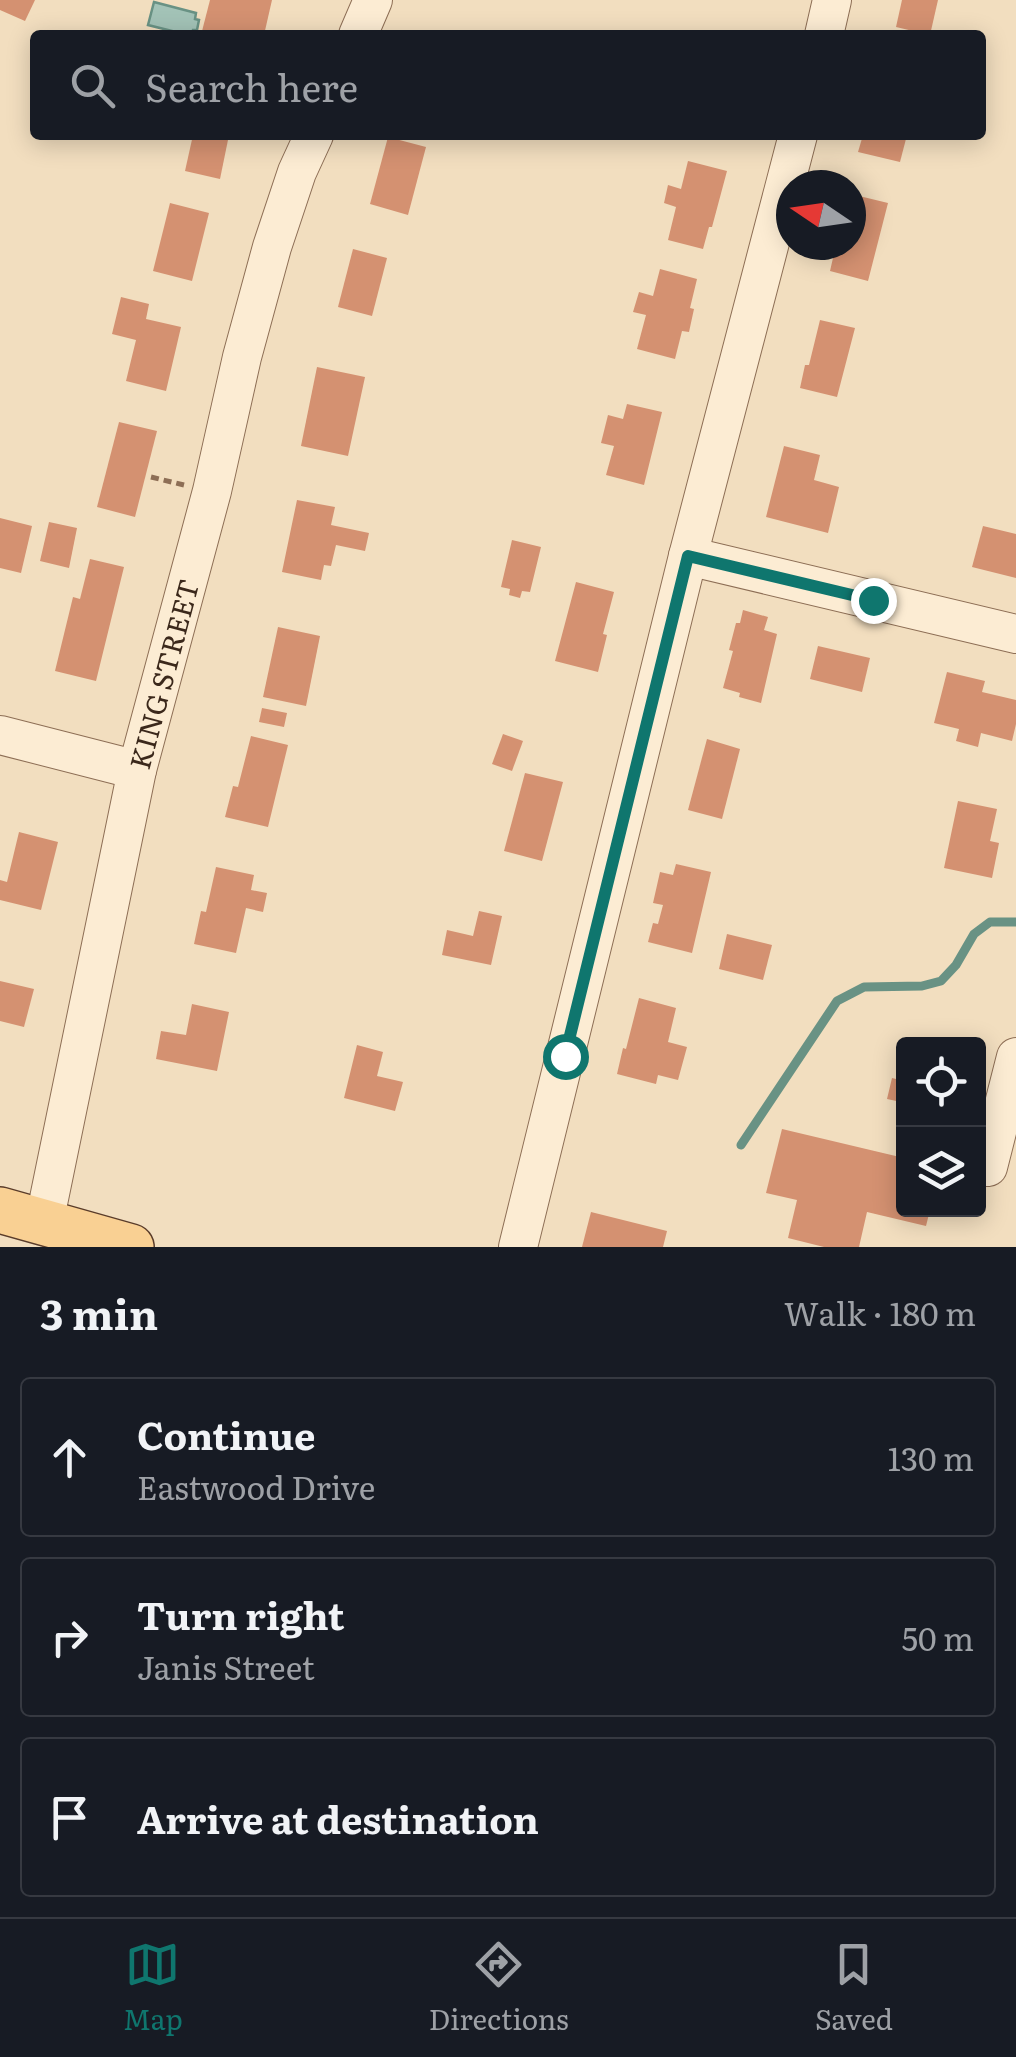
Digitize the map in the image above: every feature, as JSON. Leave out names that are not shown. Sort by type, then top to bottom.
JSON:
[{"type":"main road","points":[[0,1210],[131,1247]]},
{"type":"street","points":[[360,30],[373,0]]},
{"type":"street","points":[[825,30],[832,0]]},
{"type":"street","name":"KING STREET","points":[[44,1222],[138,770],[272,247],[312,140]]},
{"type":"street","points":[[518,1247],[688,556],[797,140]]},
{"type":"street","points":[[688,556],[1016,634]]},
{"type":"street","points":[[0,735],[138,770]]},
{"type":"street","points":[[988,1167],[1016,1057]]},
{"type":"shaded area","points":[[154,2],[196,13],[195,19],[199,20],[197,30],[148,25]]},
{"type":"building","points":[[0,0],[35,0],[25,21],[0,10]]},
{"type":"building","points":[[210,0],[272,0],[265,30],[202,30]]},
{"type":"building","points":[[902,0],[938,0],[931,30],[896,27]]},
{"type":"building","points":[[192,140],[228,140],[220,179],[185,171]]},
{"type":"building","points":[[387,140],[426,147],[408,215],[370,204]]},
{"type":"building","points":[[862,140],[906,140],[900,162],[858,152]]},
{"type":"building","points":[[688,161],[727,171],[703,249],[668,240],[676,207],[664,203],[668,185],[681,189]]},
{"type":"building","points":[[866,198],[888,203],[868,281],[830,271],[833,260],[866,260]]},
{"type":"building","points":[[170,203],[209,213],[192,281],[153,271]]},
{"type":"building","points":[[353,249],[387,258],[372,316],[338,307]]},
{"type":"building","points":[[660,269],[697,279],[689,332],[682,331],[675,359],[637,349],[646,315],[633,312],[639,292],[653,296]]},
{"type":"building","points":[[121,297],[149,304],[146,319],[181,327],[166,391],[126,381],[136,340],[112,334]]},
{"type":"building","points":[[820,320],[855,328],[837,397],[800,388]]},
{"type":"building","points":[[317,367],[365,377],[348,456],[301,446]]},
{"type":"building","points":[[627,404],[662,412],[644,485],[606,475],[614,446],[601,443],[608,415],[623,419]]},
{"type":"building","points":[[119,422],[157,431],[135,517],[97,507]]},
{"type":"building","points":[[784,446],[820,455],[814,480],[839,487],[828,533],[766,517]]},
{"type":"building","points":[[297,500],[335,507],[331,525],[369,533],[365,551],[336,545],[331,566],[324,565],[321,580],[282,572]]},
{"type":"building","points":[[0,518],[32,526],[21,573],[0,568]]},
{"type":"building","points":[[49,522],[77,528],[69,568],[40,561]]},
{"type":"building","points":[[983,526],[1016,534],[1016,578],[972,567]]},
{"type":"building","points":[[512,540],[541,547],[530,592],[522,591],[520,598],[501,587]]},
{"type":"building","points":[[90,559],[124,567],[96,681],[55,671],[73,597],[80,599]]},
{"type":"building","points":[[576,582],[614,592],[598,672],[555,661]]},
{"type":"building","points":[[743,610],[768,617],[764,630],[777,634],[761,703],[723,688],[733,651],[729,650]]},
{"type":"building","points":[[278,627],[320,636],[306,706],[263,697]]},
{"type":"building","points":[[818,646],[870,658],[862,692],[810,679]]},
{"type":"building","points":[[947,672],[985,681],[982,692],[1016,700],[1012,741],[981,733],[978,747],[956,741],[959,729],[934,723]]},
{"type":"building","points":[[262,708],[287,713],[284,727],[259,722]]},
{"type":"building","points":[[503,734],[523,741],[512,771],[492,764]]},
{"type":"building","points":[[251,736],[288,745],[268,827],[225,817],[233,786],[238,787]]},
{"type":"building","points":[[707,739],[740,749],[722,819],[688,810]]},
{"type":"building","points":[[525,773],[563,782],[542,861],[504,851]]},
{"type":"building","points":[[958,801],[997,809],[990,841],[999,843],[992,878],[944,868]]},
{"type":"building","points":[[19,832],[58,842],[41,910],[0,900],[0,880],[7,882]]},
{"type":"building","points":[[676,864],[711,872],[692,953],[648,942],[663,905],[653,903],[660,872],[673,875]]},
{"type":"building","points":[[216,867],[254,875],[251,890],[267,893],[263,912],[246,908],[236,953],[194,944]]},
{"type":"building","points":[[479,911],[502,916],[491,965],[442,955],[447,930],[473,936]]},
{"type":"building","points":[[727,934],[772,945],[763,980],[719,969]]},
{"type":"building","points":[[0,981],[34,989],[24,1027],[0,1021]]},
{"type":"building","points":[[639,998],[676,1008],[668,1042],[687,1047],[678,1080],[658,1075],[656,1084],[617,1074]]},
{"type":"building","points":[[192,1004],[229,1012],[217,1071],[156,1059],[161,1031],[186,1035]]},
{"type":"building","points":[[357,1045],[383,1052],[377,1076],[403,1082],[395,1111],[344,1098]]},
{"type":"building","points":[[892,1078],[896,1079],[896,1101],[887,1099]]},
{"type":"building","points":[[782,1129],[896,1156],[896,1217],[928,1217],[926,1226],[867,1212],[859,1247],[824,1247],[788,1238],[797,1200],[766,1193]]},
{"type":"building","points":[[591,1212],[667,1231],[663,1247],[582,1247]]},
{"type":"waterway","points":[[741,1145],[837,1001],[864,987],[922,986],[941,981],[956,965],[974,934],[990,922],[1016,922]]},
{"type":"route","points":[[565,1056],[688,556],[873,600]]}]
